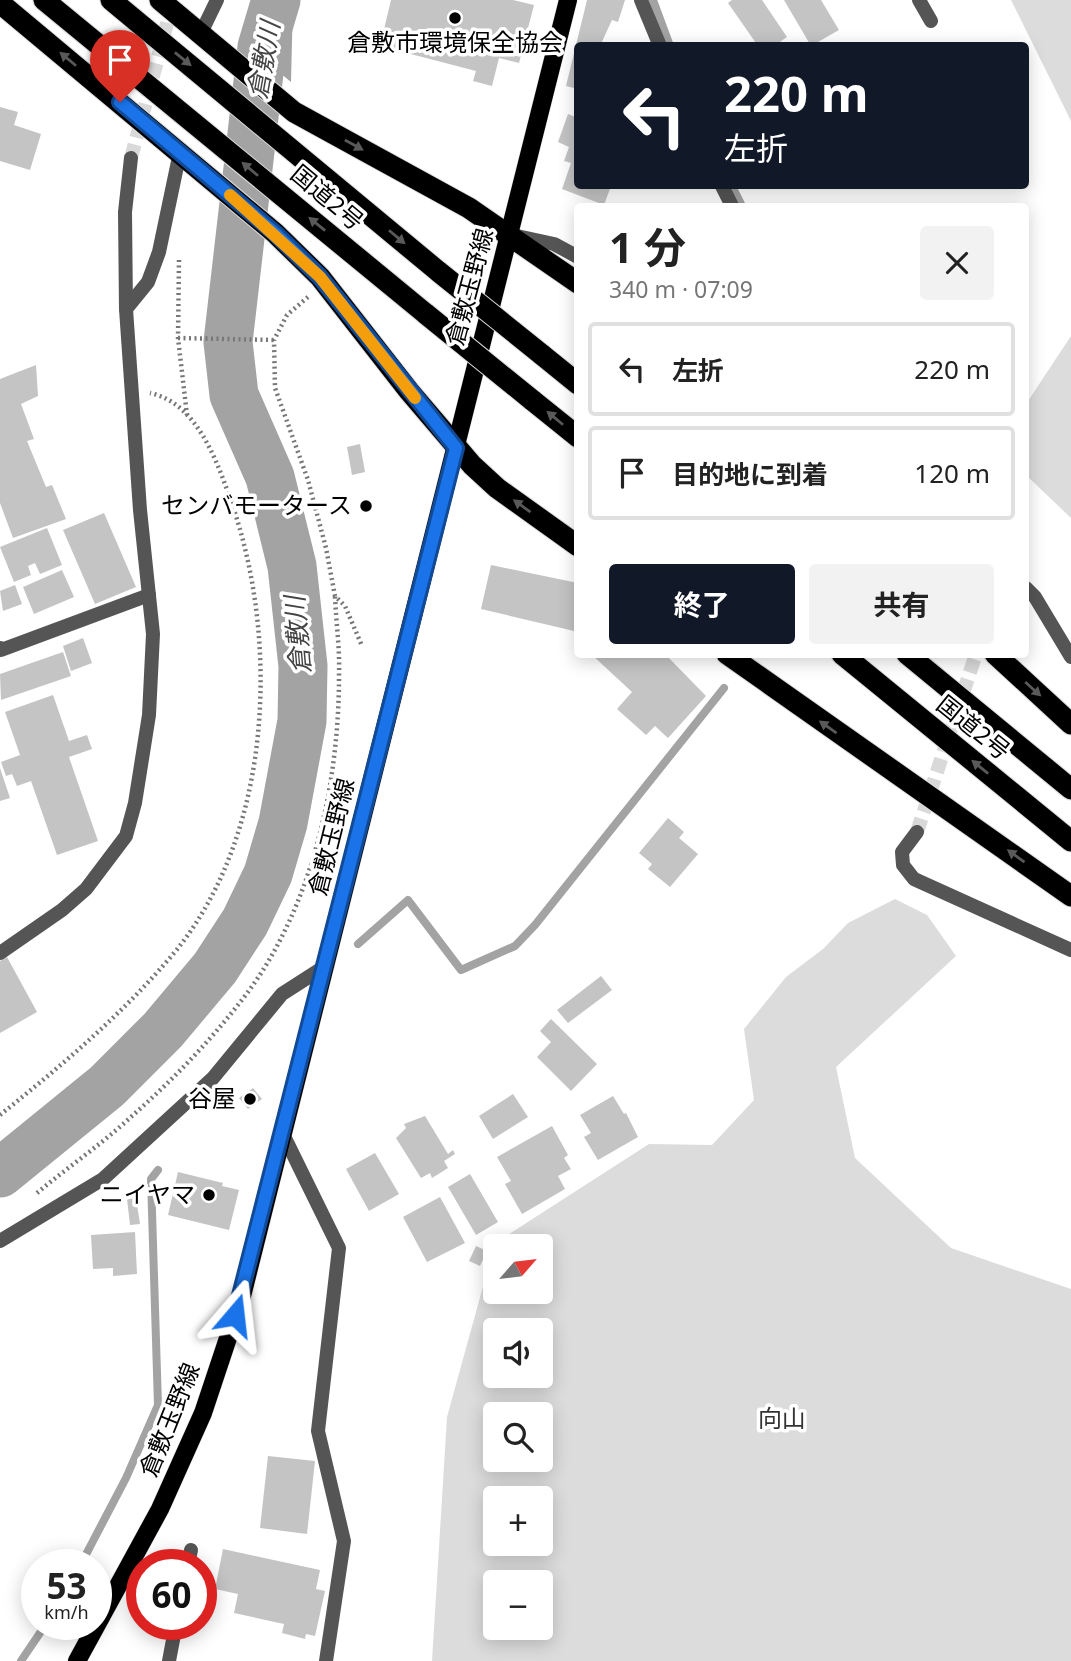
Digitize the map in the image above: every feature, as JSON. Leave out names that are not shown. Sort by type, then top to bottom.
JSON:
[{"type":"highway","name":"国道2号","points":[[44,0],[574,434]]},
{"type":"highway","name":"国道2号","points":[[111,0],[574,381]]},
{"type":"highway","points":[[160,0],[294,112],[469,208],[574,280]]},
{"type":"highway","points":[[0,3],[275,233],[320,277],[456,448],[497,488],[574,543]]},
{"type":"highway","points":[[733,658],[1071,895]]},
{"type":"highway","name":"国道2号","points":[[847,658],[1071,841]]},
{"type":"highway","name":"国道2号","points":[[912,658],[1071,789]]},
{"type":"highway","points":[[999,658],[1071,724]]},
{"type":"main road","name":"倉敷玉野線","points":[[77,1661],[160,1509],[203,1413],[242,1296],[568,0]]},
{"type":"street","points":[[201,33],[216,0]]},
{"type":"street","points":[[641,0],[658,42]]},
{"type":"street","points":[[919,0],[931,21]]},
{"type":"street","points":[[126,309],[148,282],[163,234],[180,152]]},
{"type":"street","points":[[0,953],[62,910],[86,889],[126,836],[135,803],[154,675],[126,309],[125,212],[131,158]]},
{"type":"street","points":[[509,234],[554,244],[574,255]]},
{"type":"street","points":[[1029,591],[1071,657]]},
{"type":"street","points":[[0,648],[1,650],[149,595]]},
{"type":"street","points":[[917,832],[902,852],[903,865],[914,879],[1071,950]]},
{"type":"street","points":[[0,1241],[74,1199],[112,1171],[213,1078],[282,994],[324,967]]},
{"type":"street","points":[[283,1134],[339,1248],[318,1431],[344,1541],[326,1661]]},
{"type":"street","points":[[169,1661],[173,1640]]},
{"type":"path","points":[[163,234],[179,250],[178,338],[187,415]]},
{"type":"path","points":[[30,1199],[131,1118],[186,1065],[249,991],[285,928],[311,865],[332,771],[340,675],[335,596],[326,548],[308,480],[275,388],[275,340],[287,315],[312,294]]},
{"type":"path","points":[[178,338],[275,340]]},
{"type":"path","points":[[0,1115],[118,1013],[175,951],[211,895],[242,821],[257,743],[262,678],[257,616],[244,540],[221,472],[199,431],[187,415],[154,394],[132,391]]},
{"type":"path","points":[[335,596],[345,606],[362,646]]},
{"type":"green space","points":[[1011,0],[1071,0],[1071,121]]},
{"type":"green space","points":[[1071,336],[1071,518],[1029,478],[1029,399]]},
{"type":"green space","name":"向山","points":[[895,899],[927,915],[956,956],[836,1067],[855,1158],[951,1248],[1071,1289],[1071,1661],[432,1661],[447,1417],[483,1286],[483,1304],[553,1304],[553,1234],[509,1234],[649,1144],[712,1145],[754,1100],[744,1029],[786,977],[823,949],[848,923]]},
{"type":"shaded area","points":[[256,0],[293,0],[291,82],[244,43]]},
{"type":"building","points":[[391,0],[513,0],[534,5],[519,63],[499,58],[492,86],[473,81],[476,71],[380,46]]},
{"type":"building","points":[[587,0],[625,0],[618,22],[612,20],[602,42],[577,42]]},
{"type":"building","points":[[732,0],[762,0],[787,37],[780,42],[755,42],[728,3]]},
{"type":"building","points":[[784,0],[821,0],[839,30],[818,42],[809,42]]},
{"type":"building","points":[[574,53],[574,88],[566,86]]},
{"type":"building","points":[[0,107],[18,112],[14,125],[41,134],[30,170],[0,161]]},
{"type":"building","points":[[568,114],[574,116],[574,189],[610,189],[605,203],[562,189],[571,163],[564,161],[569,147],[558,142]]},
{"type":"building","points":[[36,365],[38,396],[21,404],[34,439],[27,441],[46,487],[52,485],[66,519],[13,538],[0,503],[0,379]]},
{"type":"building","points":[[360,444],[365,472],[352,475],[347,447]]},
{"type":"building","points":[[104,513],[136,587],[95,604],[63,530]]},
{"type":"building","points":[[47,528],[62,565],[40,574],[35,563],[28,566],[31,575],[14,582],[0,547]]},
{"type":"building","points":[[491,565],[574,582],[574,631],[481,609]]},
{"type":"building","points":[[62,570],[74,597],[34,614],[23,587]]},
{"type":"building","points":[[15,585],[22,604],[3,611],[0,591]]},
{"type":"building","points":[[83,638],[92,663],[71,671],[63,646]]},
{"type":"building","points":[[63,652],[71,676],[1,700],[0,674]]},
{"type":"building","points":[[595,658],[669,658],[706,696],[668,738],[655,726],[646,735],[617,709],[632,692]]},
{"type":"building","points":[[53,695],[69,741],[87,735],[92,749],[69,757],[98,841],[57,855],[31,781],[17,786],[12,774],[6,776],[1,762],[20,755],[5,712]]},
{"type":"building","points":[[0,768],[10,798],[0,801]]},
{"type":"building","points":[[668,818],[684,832],[679,838],[698,854],[670,887],[648,869],[652,864],[639,853]]},
{"type":"building","points":[[7,957],[37,1012],[0,1033],[0,961]]},
{"type":"building","points":[[601,976],[612,990],[568,1023],[557,1010]]},
{"type":"building","points":[[551,1019],[597,1064],[571,1091],[537,1057],[551,1042],[540,1031]]},
{"type":"building","name":"谷屋","points":[[253,1088],[262,1099],[248,1109],[239,1098]]},
{"type":"building","points":[[513,1094],[528,1117],[493,1139],[479,1116]]},
{"type":"building","points":[[613,1096],[624,1114],[626,1113],[638,1137],[598,1160],[584,1137],[591,1133],[580,1115]]},
{"type":"building","points":[[425,1116],[448,1154],[453,1150],[455,1154],[444,1161],[448,1168],[432,1178],[430,1173],[421,1178],[396,1138],[406,1128],[404,1124]]},
{"type":"building","points":[[552,1126],[568,1155],[564,1158],[571,1169],[558,1176],[565,1189],[522,1214],[505,1184],[511,1181],[497,1157]]},
{"type":"building","points":[[375,1153],[399,1194],[369,1211],[346,1169]]},
{"type":"building","points":[[178,1172],[223,1183],[222,1186],[239,1190],[229,1230],[168,1215]]},
{"type":"building","points":[[470,1174],[498,1222],[476,1235],[448,1187]]},
{"type":"building","points":[[440,1197],[465,1243],[427,1262],[403,1217]]},
{"type":"building","points":[[136,1198],[140,1224],[130,1225],[127,1199]]},
{"type":"building","points":[[135,1232],[137,1274],[113,1276],[113,1268],[93,1269],[91,1235]]},
{"type":"building","points":[[476,1246],[483,1249],[480,1266],[469,1261]]},
{"type":"building","points":[[268,1456],[315,1461],[307,1534],[260,1528]]},
{"type":"building","points":[[223,1549],[320,1570],[316,1589],[325,1591],[315,1636],[306,1634],[305,1639],[282,1633],[284,1624],[234,1613],[238,1594],[217,1589]]},
{"type":"waterway","name":"倉敷川","points":[[0,1173],[107,1086],[163,1030],[215,968],[245,922],[268,874],[283,823],[302,721],[303,666],[292,566],[270,477],[234,395],[228,342],[262,47],[276,0]]},
{"type":"waterway","points":[[653,0],[669,42]]},
{"type":"waterway","points":[[734,189],[740,203]]},
{"type":"waterway","points":[[358,944],[408,900],[461,970],[515,946],[535,925],[724,688]]},
{"type":"waterway","points":[[89,1549],[126,1478],[158,1405],[151,1179],[158,1170]]},
{"type":"waterway","points":[[21,1661],[35,1640]]},
{"type":"tunnel","points":[[131,158],[172,5]]},
{"type":"tunnel","points":[[917,832],[975,658]]},
{"type":"slow traffic","points":[[230,195],[275,233],[320,277],[415,398]]},
{"type":"place","name":"倉敷市環境保全協会","points":[[455,18]]},
{"type":"place","name":"センバモータース","points":[[366,506]]},
{"type":"place","name":"谷屋","points":[[250,1099]]},
{"type":"place","name":"ニイヤマ","points":[[209,1195]]},
{"type":"route","points":[[120,102],[275,233],[320,277],[456,448],[235,1315]]}]
